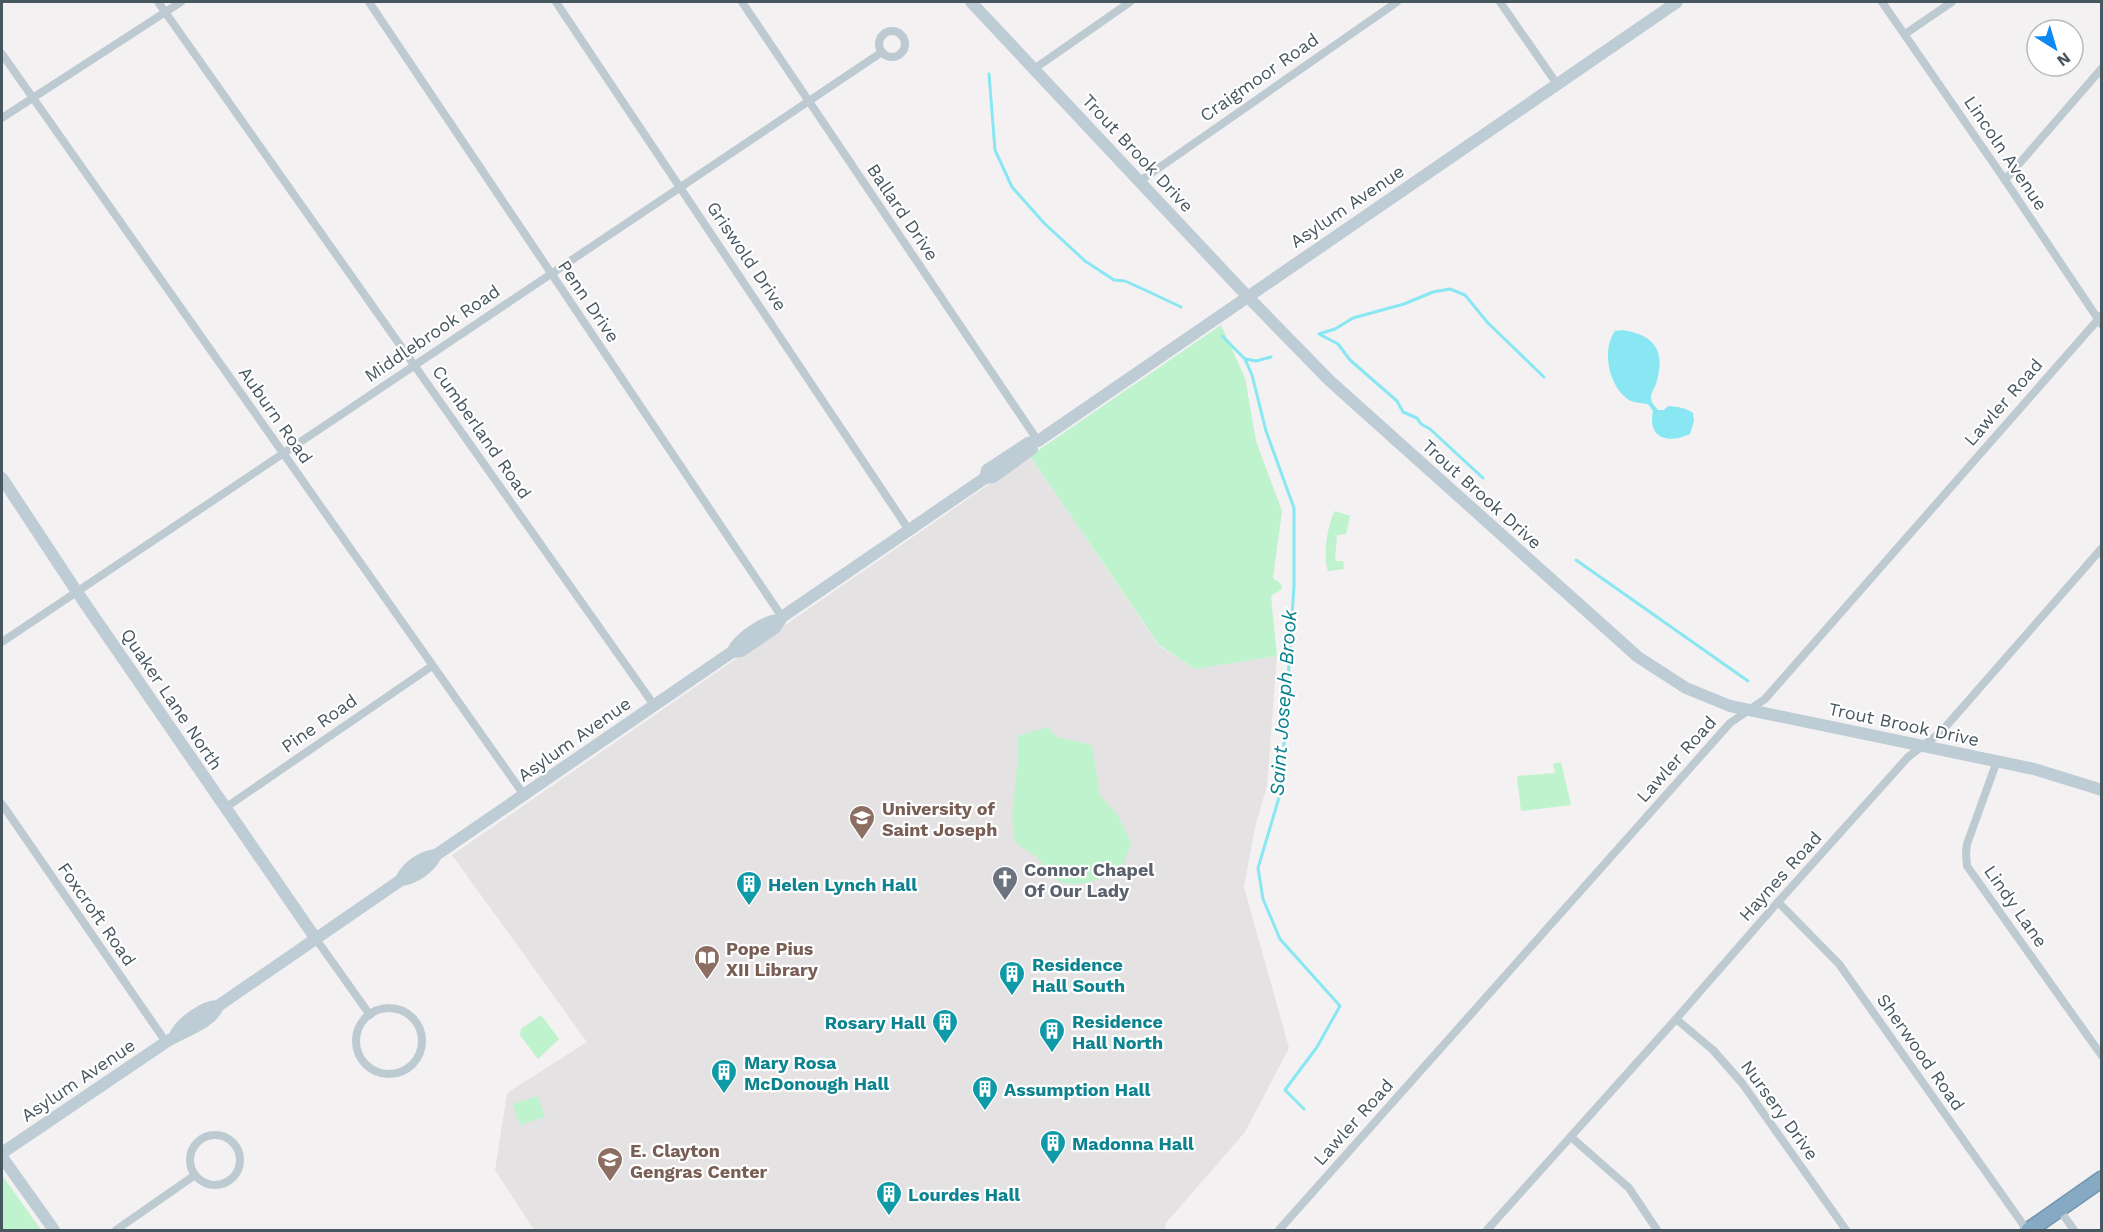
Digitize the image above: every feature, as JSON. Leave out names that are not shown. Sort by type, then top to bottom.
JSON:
[{"type":"highway","points":[[2028,1230],[2102,1179]]},
{"type":"main road","name":"Trout Brook Drive","points":[[971,2],[1329,381],[1638,657],[1686,688],[1730,706],[2034,769],[2100,787]]},
{"type":"main road","name":"Asylum Avenue","points":[[2,1155],[170,1039],[183,1035],[216,1013],[218,1006],[401,880],[409,879],[433,863],[436,855],[732,652],[741,651],[775,628],[781,619],[909,530],[985,478],[993,477],[1032,450],[1038,441],[1677,2]]},
{"type":"main road","name":"Quaker Lane North","points":[[2,478],[77,592],[316,939]]},
{"type":"main road","points":[[2,1155],[54,1230]]},
{"type":"street","name":"Cumberland Road","points":[[158,2],[654,705]]},
{"type":"street","points":[[2,118],[181,2]]},
{"type":"street","name":"Penn Drive","points":[[369,2],[781,619]]},
{"type":"street","name":"Griswold Drive","points":[[556,2],[909,530]]},
{"type":"street","name":"Ballard Drive","points":[[742,2],[1038,441]]},
{"type":"street","points":[[1034,69],[1130,2]]},
{"type":"street","name":"Craigmoor Road","points":[[1140,181],[1397,2]]},
{"type":"street","points":[[1500,2],[1557,84]]},
{"type":"street","name":"Lincoln Avenue","points":[[1882,2],[2100,320]]},
{"type":"street","points":[[1905,34],[1952,2]]},
{"type":"street","name":"Middlebrook Road","points":[[2,642],[882,52]]},
{"type":"street","name":"Auburn Road","points":[[2,54],[524,795]]},
{"type":"street","points":[[2005,180],[2102,68]]},
{"type":"street","name":"Lawler Road","points":[[1279,1230],[1730,723],[1765,699],[2100,320]]},
{"type":"street","name":"Haynes Road","points":[[1487,1230],[1908,757],[1941,732],[2102,548]]},
{"type":"street","name":"Pine Road","points":[[225,808],[432,666]]},
{"type":"street","name":"Lindy Lane","points":[[1997,761],[1967,844],[1965,853],[1967,866],[2102,1056]]},
{"type":"street","name":"Foxcroft Road","points":[[2,804],[170,1039]]},
{"type":"street","name":"Sherwood Road","points":[[1778,902],[1839,963],[2028,1230]]},
{"type":"street","points":[[316,939],[370,1015]]},
{"type":"street","points":[[384,1009],[394,1009],[404,1012],[415,1022],[421,1036],[421,1048],[416,1060],[406,1069],[394,1073],[381,1073],[361,1058],[357,1048],[357,1037],[363,1022],[370,1015],[384,1009]]},
{"type":"street","name":"Nursery Drive","points":[[1677,1019],[1713,1050],[1742,1083],[1846,1230]]},
{"type":"street","points":[[219,1135],[229,1139],[236,1146],[240,1155],[240,1164],[231,1180],[212,1185],[202,1182],[195,1175],[191,1166],[191,1155],[195,1145],[203,1138],[219,1135]]},
{"type":"street","points":[[1571,1137],[1629,1188],[1657,1230]]},
{"type":"street","points":[[116,1230],[195,1175]]},
{"type":"street","points":[[2060,1209],[2074,1230]]},
{"type":"shaded area","name":"University of Saint Joseph","points":[[1030,456],[1159,646],[1195,669],[1277,656],[1267,786],[1255,827],[1244,887],[1289,1048],[1245,1132],[1166,1223],[1165,1230],[534,1230],[495,1170],[507,1093],[587,1042],[452,855]]},
{"type":"green space","points":[[1221,325],[1245,378],[1256,441],[1282,511],[1273,578],[1281,584],[1282,589],[1271,596],[1277,656],[1195,669],[1159,645],[1030,456]]},
{"type":"green space","points":[[1335,511],[1350,516],[1346,534],[1337,535],[1335,561],[1343,561],[1344,569],[1328,571],[1327,541]]},
{"type":"green space","points":[[1048,727],[1057,737],[1092,745],[1100,795],[1117,814],[1131,842],[1123,867],[1091,882],[1073,884],[1056,880],[1038,859],[1015,842],[1012,819],[1018,754],[1017,736]]},
{"type":"green space","points":[[1561,762],[1571,805],[1521,811],[1517,776],[1555,773],[1553,764]]},
{"type":"green space","points":[[541,1015],[559,1039],[538,1059],[520,1035],[521,1029]]},
{"type":"green space","points":[[538,1096],[545,1117],[520,1125],[513,1104]]},
{"type":"green space","points":[[2,1175],[41,1230],[2,1230]]},
{"type":"water","points":[[1622,330],[1643,336],[1655,347],[1660,363],[1652,401],[1658,410],[1664,410],[1668,406],[1684,408],[1693,413],[1694,421],[1690,434],[1675,439],[1661,437],[1653,428],[1653,411],[1648,404],[1629,400],[1616,386],[1609,368],[1608,348],[1615,331]]},
{"type":"waterway","points":[[989,74],[995,150],[1012,187],[1044,223],[1085,261],[1114,280],[1125,281],[1181,307]]},
{"type":"waterway","points":[[1319,334],[1335,329],[1353,318],[1404,304],[1433,292],[1450,289],[1465,295],[1488,323],[1544,377]]},
{"type":"waterway","points":[[1321,335],[1338,344],[1350,360],[1397,401],[1403,412],[1417,418],[1483,478]]},
{"type":"waterway","name":"Saint Joseph Brook","points":[[1222,336],[1245,359],[1252,375],[1266,431],[1294,508],[1294,585],[1281,791],[1258,868],[1263,899],[1280,939],[1340,1006],[1317,1047],[1285,1090],[1304,1109]]},
{"type":"waterway","points":[[1245,359],[1256,361],[1271,357]]},
{"type":"waterway","points":[[1576,560],[1748,681]]},
{"type":"place","name":"University of Saint Joseph","points":[[862,841]]},
{"type":"place","name":"Connor Chapel Of Our Lady","points":[[1005,902]]},
{"type":"place","name":"Helen Lynch Hall","points":[[749,907]]},
{"type":"place","name":"Pope Pius XII Library","points":[[707,981]]},
{"type":"place","name":"Residence Hall South","points":[[1012,997]]},
{"type":"place","name":"Rosary Hall","points":[[945,1045]]},
{"type":"place","name":"Residence Hall North","points":[[1052,1054]]},
{"type":"place","name":"Mary Rosa McDonough Hall","points":[[724,1095]]},
{"type":"place","name":"Assumption Hall","points":[[985,1112]]},
{"type":"place","name":"Madonna Hall","points":[[1053,1166]]},
{"type":"place","name":"E. Clayton Gengras Center","points":[[610,1183]]},
{"type":"place","name":"Lourdes Hall","points":[[889,1217]]}]
